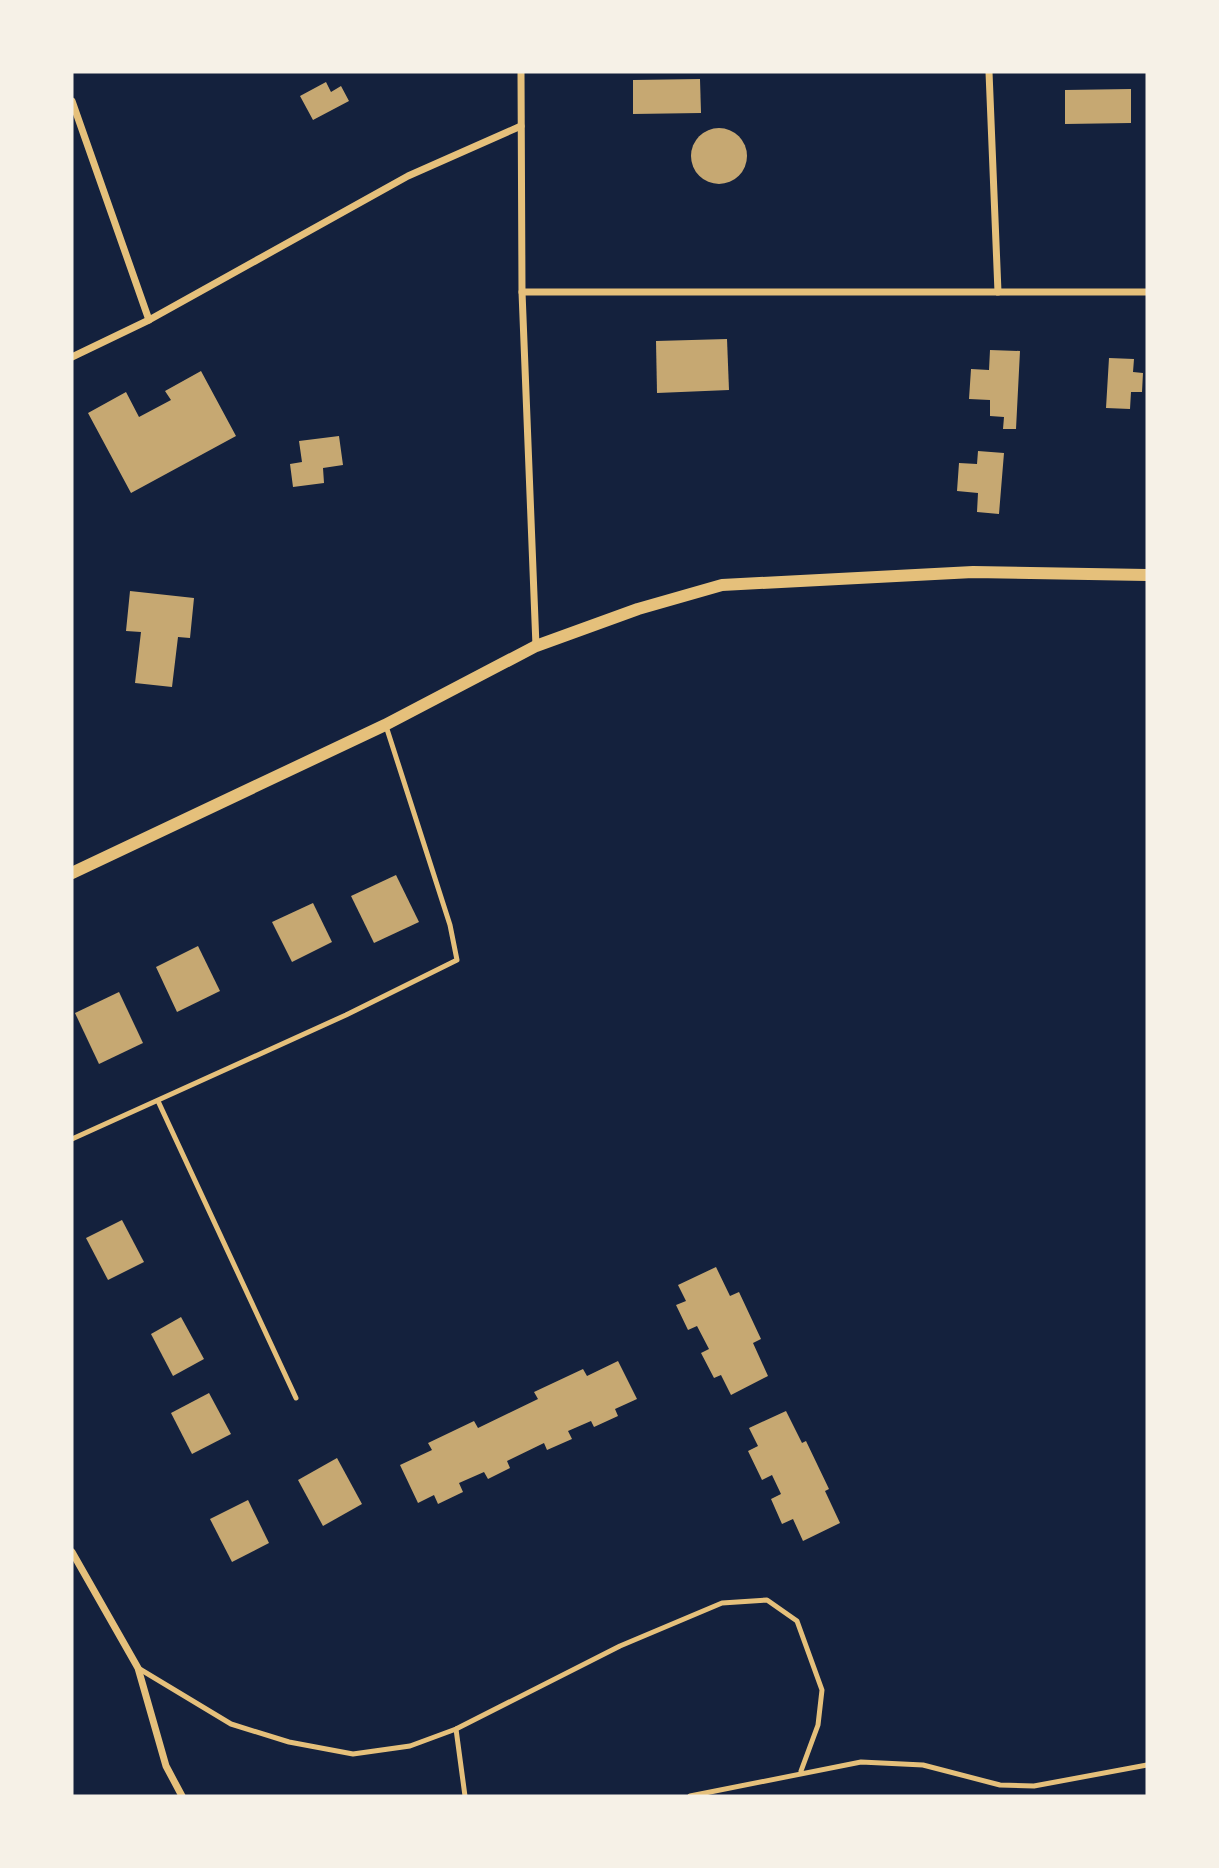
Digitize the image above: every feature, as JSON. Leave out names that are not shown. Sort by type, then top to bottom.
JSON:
[{"type":"street","points":[[521,72],[522,292],[536,646]]},
{"type":"street","points":[[989,72],[998,292]]},
{"type":"street","points":[[72,101],[149,320]]},
{"type":"street","points":[[72,357],[149,320],[408,176],[521,126]]},
{"type":"street","points":[[522,292],[1147,292]]},
{"type":"street","points":[[72,873],[385,726],[536,646],[638,609],[722,585],[973,572],[1147,575]]},
{"type":"street","points":[[72,1552],[138,1668],[166,1766],[182,1796]]},
{"type":"lane","points":[[72,1139],[346,1015],[457,960],[450,925],[385,726]]},
{"type":"lane","points":[[158,1101],[296,1398]]},
{"type":"lane","points":[[138,1668],[231,1724],[289,1742],[353,1754],[410,1746],[456,1729],[620,1646],[722,1603],[767,1600],[797,1621],[822,1690],[818,1725],[802,1771]]},
{"type":"lane","points":[[456,1729],[465,1796]]},
{"type":"lane","points":[[690,1796],[802,1771],[861,1762],[911,1765],[1000,1785],[1034,1786],[1147,1765]]},
{"type":"building","points":[[700,79],[701,113],[633,114],[633,80]]},
{"type":"building","points":[[326,82],[331,92],[341,86],[349,101],[313,120],[300,96]]},
{"type":"building","points":[[1131,89],[1131,123],[1065,124],[1065,90]]},
{"type":"building","points":[[713,128],[725,128],[735,132],[743,140],[747,156],[743,172],[735,180],[725,184],[713,184],[703,180],[695,172],[691,162],[691,150],[695,140],[703,132]]},
{"type":"building","points":[[727,339],[729,390],[657,393],[656,341]]},
{"type":"building","points":[[990,350],[1020,351],[1016,429],[1003,429],[1004,417],[990,416],[990,400],[969,399],[971,369],[989,370]]},
{"type":"building","points":[[1109,358],[1134,359],[1133,372],[1143,373],[1142,392],[1131,392],[1130,409],[1106,408]]},
{"type":"building","points":[[201,371],[236,436],[131,493],[88,413],[126,392],[139,417],[171,400],[165,391]]},
{"type":"building","points":[[339,436],[343,465],[323,468],[324,483],[293,487],[290,464],[302,462],[299,441]]},
{"type":"building","points":[[978,451],[1004,453],[999,514],[977,512],[978,493],[957,491],[959,463],[977,464]]},
{"type":"building","points":[[130,591],[194,598],[190,638],[178,637],[172,687],[135,683],[141,632],[126,631]]},
{"type":"building","points":[[396,875],[419,922],[374,943],[351,896]]},
{"type":"building","points":[[313,903],[332,942],[292,962],[272,922]]},
{"type":"building","points":[[198,946],[220,991],[177,1012],[156,967]]},
{"type":"building","points":[[119,992],[143,1043],[99,1064],[75,1013]]},
{"type":"building","points":[[122,1220],[144,1262],[108,1280],[86,1238]]},
{"type":"building","points":[[716,1267],[730,1296],[739,1292],[761,1339],[753,1343],[768,1376],[731,1395],[721,1375],[714,1378],[701,1353],[709,1349],[697,1326],[688,1330],[676,1305],[686,1301],[678,1285]]},
{"type":"building","points":[[181,1317],[204,1359],[173,1376],[151,1334]]},
{"type":"building","points":[[618,1361],[637,1399],[615,1409],[618,1416],[594,1427],[591,1421],[568,1431],[572,1439],[547,1450],[544,1443],[507,1461],[510,1468],[488,1479],[484,1472],[459,1483],[463,1492],[438,1504],[434,1495],[418,1503],[400,1465],[432,1450],[428,1443],[474,1421],[478,1428],[538,1399],[534,1392],[583,1369],[587,1376]]},
{"type":"building","points":[[209,1393],[231,1434],[192,1454],[171,1413]]},
{"type":"building","points":[[786,1411],[802,1443],[806,1441],[829,1489],[825,1491],[840,1523],[803,1541],[793,1519],[782,1524],[771,1499],[781,1494],[772,1475],[762,1480],[748,1451],[758,1446],[749,1428]]},
{"type":"building","points":[[337,1458],[362,1504],[323,1526],[298,1480]]},
{"type":"building","points":[[248,1500],[269,1543],[232,1562],[210,1519]]}]
